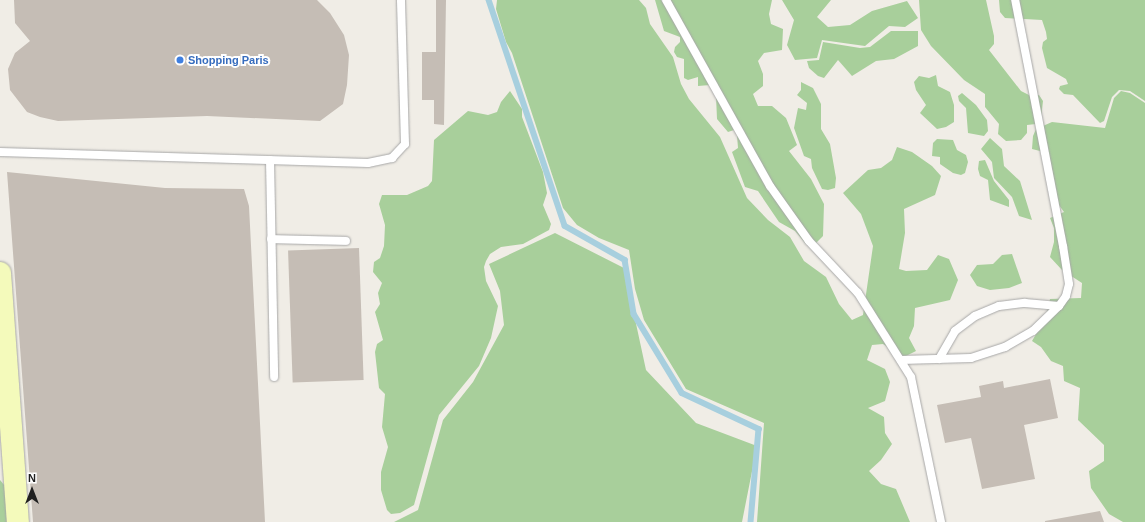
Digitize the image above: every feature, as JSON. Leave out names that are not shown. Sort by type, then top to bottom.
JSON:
[{"type":"street","points":[[0,273],[18,522]]},
{"type":"lane","points":[[0,152],[368,163],[392,158],[405,144],[401,0]]},
{"type":"lane","points":[[666,0],[770,186],[809,241],[858,293],[902,360],[911,377],[941,522]]},
{"type":"lane","points":[[902,360],[971,358],[1005,347],[1033,331],[1059,306],[1066,296],[1068,284],[1063,246],[1015,0]]},
{"type":"lane","points":[[270,160],[274,377]]},
{"type":"lane","points":[[271,239],[346,241]]},
{"type":"lane","points":[[938,360],[955,331],[975,316],[999,306],[1025,303],[1059,306]]},
{"type":"green space","points":[[497,0],[639,0],[646,8],[650,24],[673,57],[681,84],[689,99],[720,137],[747,198],[768,220],[790,237],[804,261],[826,277],[839,304],[852,320],[863,315],[873,246],[861,214],[843,193],[868,170],[881,168],[892,160],[897,147],[912,152],[932,166],[941,176],[935,195],[904,209],[905,233],[899,269],[906,271],[927,270],[938,255],[949,259],[958,280],[950,300],[915,308],[914,326],[909,338],[916,351],[904,357],[883,344],[872,345],[867,360],[885,369],[890,382],[885,401],[868,408],[884,417],[885,433],[892,444],[881,460],[869,471],[881,484],[896,489],[910,522],[757,522],[764,423],[686,389],[644,320],[635,289],[629,250],[599,238],[577,225],[563,208],[512,53],[506,42],[496,9]]},
{"type":"green space","points":[[655,0],[772,0],[769,14],[771,24],[783,29],[782,50],[764,53],[758,61],[763,74],[763,86],[753,94],[758,106],[772,106],[786,118],[797,145],[789,151],[811,179],[824,204],[823,236],[811,247],[806,244],[795,231],[779,222],[758,191],[745,187],[732,152],[738,148],[737,135],[734,130],[728,132],[717,119],[716,96],[710,85],[698,86],[698,77],[688,80],[684,78],[684,59],[677,57],[674,52],[675,47],[680,42],[680,37],[664,31]]},
{"type":"green space","points":[[782,0],[831,0],[817,17],[828,27],[850,25],[872,11],[907,1],[918,18],[905,27],[889,26],[865,46],[822,40],[817,58],[795,60],[787,45],[794,20]]},
{"type":"green space","points":[[919,0],[986,0],[994,36],[994,44],[989,50],[1021,91],[1031,96],[1039,95],[1043,101],[1041,118],[1036,124],[1027,125],[1027,133],[1021,140],[1006,141],[998,134],[999,124],[985,107],[985,94],[964,80],[931,46],[921,30]]},
{"type":"green space","points":[[999,0],[1145,0],[1145,101],[1130,91],[1119,90],[1112,97],[1104,121],[1100,123],[1073,95],[1064,94],[1059,89],[1060,86],[1068,84],[1066,79],[1047,68],[1042,48],[1043,42],[1047,39],[1042,20],[1005,18],[1000,12]]},
{"type":"green space","points":[[891,31],[918,31],[918,46],[894,59],[876,61],[852,76],[838,60],[824,78],[818,76],[809,68],[807,61],[819,60],[823,42],[860,48],[870,47]]},
{"type":"green space","points":[[936,75],[938,86],[950,92],[954,105],[954,122],[946,127],[937,129],[920,113],[926,105],[916,90],[914,82],[919,76],[929,78]]},
{"type":"green space","points":[[801,82],[813,88],[821,104],[821,129],[830,144],[836,178],[835,188],[828,190],[822,189],[812,168],[811,159],[804,156],[794,128],[798,108],[806,110],[807,103],[797,95],[801,90]]},
{"type":"green space","points":[[510,91],[522,109],[522,117],[543,172],[547,193],[543,205],[551,224],[549,230],[523,244],[501,247],[490,254],[486,261],[484,267],[486,281],[498,306],[491,338],[479,366],[439,415],[414,505],[400,513],[391,514],[387,510],[381,490],[381,472],[388,447],[382,427],[385,394],[379,388],[375,352],[377,344],[383,340],[375,312],[380,304],[378,293],[382,283],[373,272],[374,262],[380,258],[384,246],[385,225],[379,204],[382,195],[407,195],[428,186],[432,181],[434,140],[468,111],[488,115],[497,112],[501,102]]},
{"type":"green space","points":[[1121,91],[1130,93],[1145,103],[1145,522],[1123,522],[1109,514],[1091,488],[1089,471],[1104,461],[1104,445],[1078,420],[1080,388],[1064,381],[1063,366],[1051,361],[1041,347],[1032,341],[1046,317],[1050,299],[1081,298],[1082,283],[1062,270],[1050,257],[1054,242],[1054,228],[1050,218],[1064,212],[1053,197],[1044,152],[1032,149],[1033,136],[1036,129],[1052,122],[1105,128],[1114,98]]},
{"type":"green space","points":[[962,93],[976,105],[987,120],[988,131],[984,136],[968,133],[966,108],[959,101],[958,96]]},
{"type":"green space","points":[[990,138],[1002,149],[1004,166],[1020,181],[1032,220],[1019,216],[1012,197],[994,178],[992,162],[981,149]]},
{"type":"green space","points":[[937,139],[953,140],[957,150],[966,155],[968,162],[965,173],[961,175],[953,173],[940,164],[940,157],[932,156],[933,143]]},
{"type":"green space","points":[[985,160],[994,181],[1009,200],[1009,207],[990,200],[988,180],[980,176],[978,169],[979,161]]},
{"type":"green space","points":[[555,233],[624,268],[646,370],[696,423],[757,446],[742,522],[394,522],[418,510],[443,420],[473,382],[504,325],[500,291],[489,264]]},
{"type":"green space","points":[[1012,254],[1022,283],[1009,288],[990,290],[977,286],[970,275],[977,265],[993,264],[1002,255]]},
{"type":"green space","points":[[0,480],[5,486],[9,522],[0,522]]},
{"type":"building","name":"Shopping Paris","points":[[14,0],[317,0],[330,13],[344,35],[349,55],[347,85],[343,104],[320,121],[207,116],[58,121],[40,117],[27,112],[10,90],[8,69],[15,53],[30,41],[15,23]]},
{"type":"building","points":[[436,0],[446,0],[444,125],[434,124],[434,100],[422,100],[422,52],[436,52]]},
{"type":"building","points":[[7,172],[165,188],[244,189],[249,206],[265,522],[33,522]]},
{"type":"building","points":[[359,248],[364,380],[293,382],[288,250]]},
{"type":"building","points":[[1050,379],[1058,418],[1024,425],[1035,479],[982,489],[971,438],[945,443],[937,405],[981,397],[979,386],[1003,381],[1004,388]]},
{"type":"building","points":[[1100,511],[1104,522],[1045,522],[1045,521]]},
{"type":"waterway","points":[[489,0],[565,226],[625,260],[634,314],[682,393],[759,429],[751,522]]},
{"type":"place","name":"Shopping Paris","points":[[180,60]]}]
